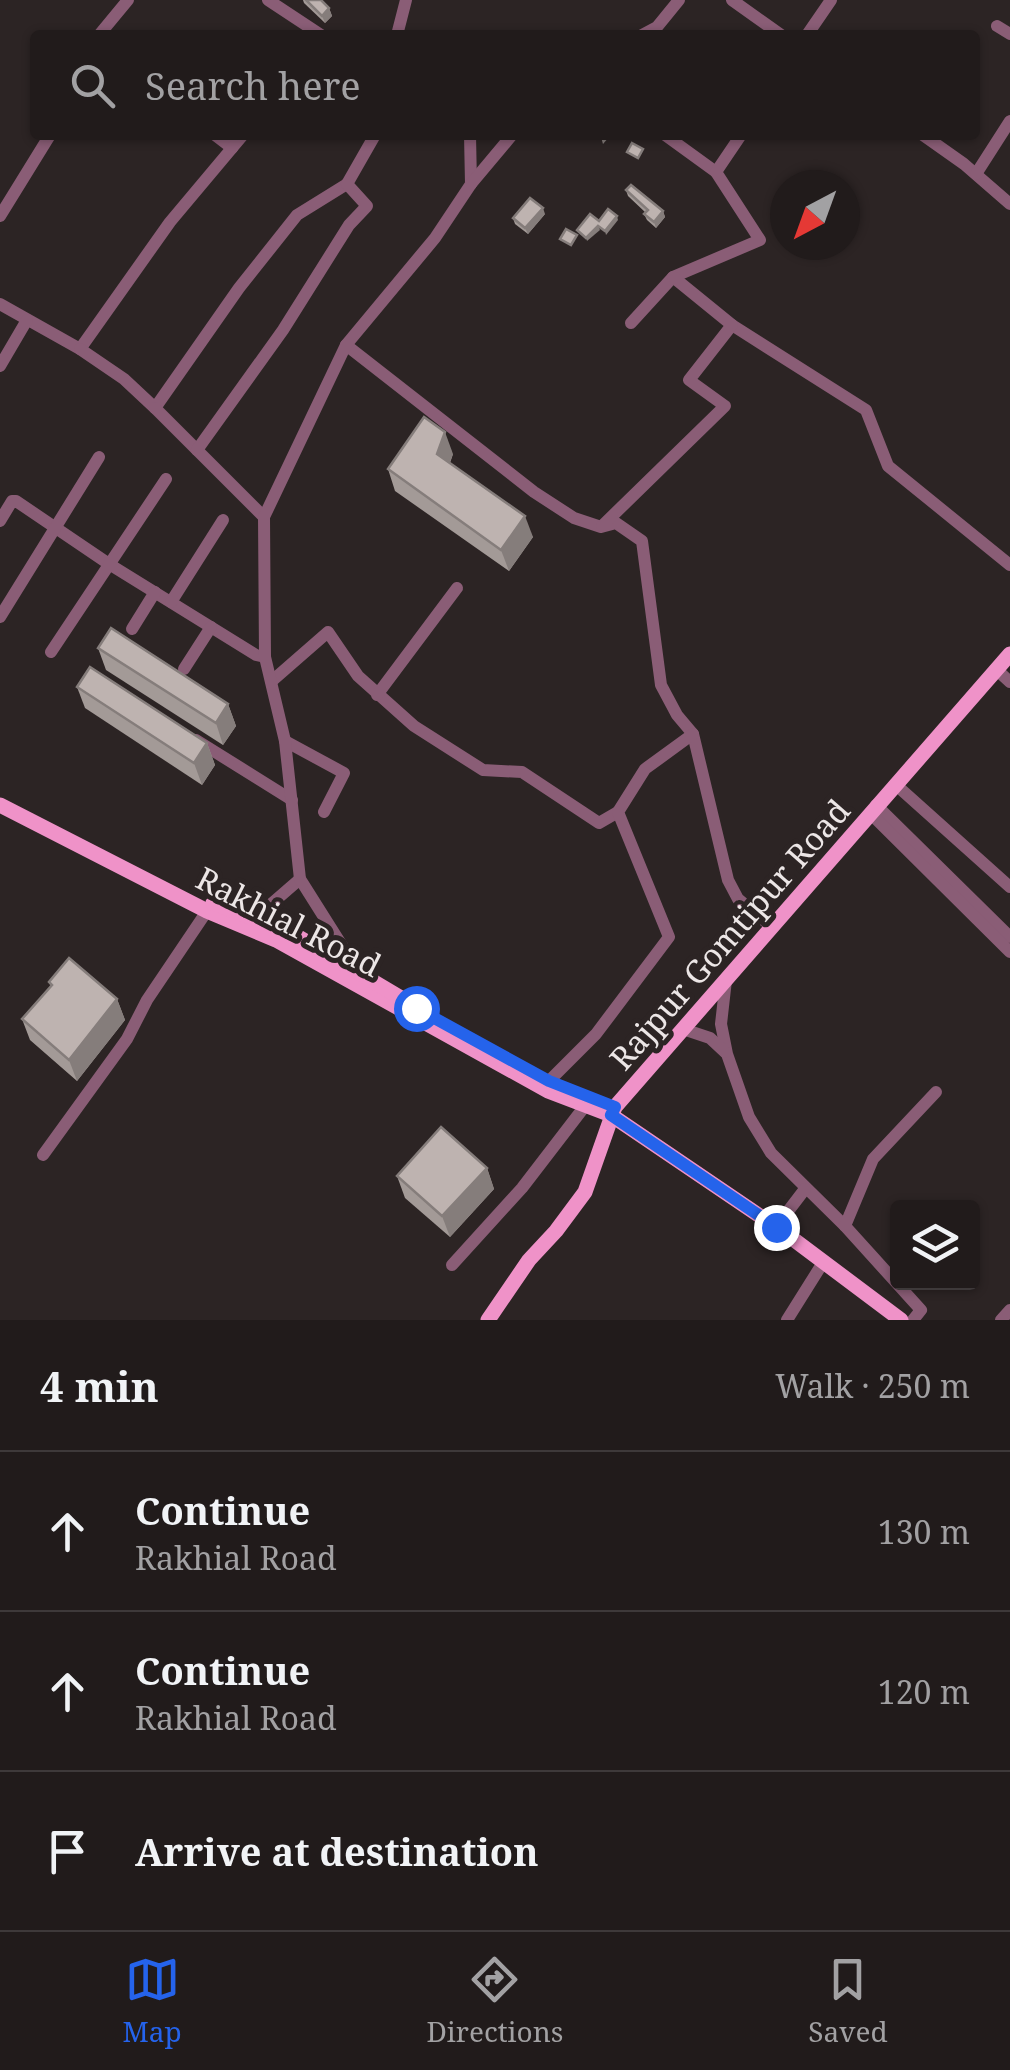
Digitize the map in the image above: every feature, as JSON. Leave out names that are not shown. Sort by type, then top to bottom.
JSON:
[{"type":"main road","name":"Rajpur Gomtipur Road","points":[[488,1320],[529,1260],[556,1232],[585,1192],[613,1111],[1010,654]]},
{"type":"main road","name":"Rakhial Road","points":[[0,794],[210,902],[290,932],[549,1081],[613,1111],[901,1320]]},
{"type":"main road","name":"Rakhial Road","points":[[0,805],[207,911],[276,940],[548,1090],[586,1106],[613,1111]]},
{"type":"street","points":[[103,30],[128,0]]},
{"type":"street","points":[[268,0],[313,30]]},
{"type":"street","points":[[398,30],[406,0]]},
{"type":"street","points":[[651,30],[679,0]]},
{"type":"street","points":[[732,0],[774,30]]},
{"type":"street","points":[[810,30],[830,0]]},
{"type":"street","points":[[976,174],[1010,121]]},
{"type":"street","points":[[0,216],[47,140]]},
{"type":"street","points":[[222,140],[232,148]]},
{"type":"street","points":[[80,348],[170,222],[239,140]]},
{"type":"street","points":[[155,408],[296,214],[347,184],[372,140]]},
{"type":"street","points":[[470,140],[471,184]]},
{"type":"street","points":[[360,972],[300,879],[285,740],[265,657],[264,517],[346,345],[435,238],[471,184],[508,140]]},
{"type":"street","points":[[630,324],[672,277],[760,240],[716,172],[672,140]]},
{"type":"street","points":[[716,172],[738,140]]},
{"type":"street","points":[[930,140],[1010,204]]},
{"type":"street","points":[[197,450],[283,330],[350,225],[367,206],[347,184]]},
{"type":"street","points":[[672,277],[732,326],[866,410],[888,466],[1010,565]]},
{"type":"street","points":[[0,304],[80,348],[124,379],[264,517]]},
{"type":"street","points":[[0,366],[27,320]]},
{"type":"street","points":[[601,527],[725,406],[689,380],[732,326]]},
{"type":"street","points":[[346,345],[534,492],[574,518],[601,527],[616,523],[642,541],[661,685],[693,734],[728,880],[738,899],[772,927]]},
{"type":"street","points":[[0,618],[99,456]]},
{"type":"street","points":[[50,652],[166,478]]},
{"type":"street","points":[[0,521],[16,501],[110,564],[265,657]]},
{"type":"street","points":[[171,602],[223,520]]},
{"type":"street","points":[[377,694],[457,588]]},
{"type":"street","points":[[132,630],[155,592]]},
{"type":"street","points":[[184,669],[211,627]]},
{"type":"street","points":[[273,680],[328,632],[358,676],[414,726],[483,770],[522,772],[600,823],[618,812],[646,769],[693,734]]},
{"type":"street","points":[[996,669],[1010,682]]},
{"type":"street","points":[[186,733],[292,800]]},
{"type":"street","points":[[285,740],[342,769],[344,773],[324,812]]},
{"type":"street","points":[[894,784],[1010,887]]},
{"type":"street","points":[[873,809],[985,919],[1010,952]]},
{"type":"street","points":[[549,1081],[596,1034],[669,937],[618,812]]},
{"type":"street","points":[[254,918],[300,879]]},
{"type":"street","points":[[42,1154],[127,1039],[147,1000],[207,911]]},
{"type":"street","points":[[985,919],[1010,937]]},
{"type":"street","points":[[726,980],[721,1024],[727,1054],[750,1117],[771,1153],[845,1226],[922,1317]]},
{"type":"street","points":[[683,1029],[710,1038],[727,1054]]},
{"type":"street","points":[[845,1226],[873,1159],[936,1092]]},
{"type":"street","points":[[452,1264],[522,1188],[586,1106]]},
{"type":"street","points":[[776,1227],[805,1189]]},
{"type":"street","points":[[786,1320],[824,1261]]},
{"type":"street","points":[[1000,1320],[1010,1310]]},
{"type":"building","points":[[306,0],[321,0],[329,8],[322,16]]},
{"type":"building","points":[[632,143],[643,149],[638,158],[627,152]]},
{"type":"building","points":[[631,185],[663,211],[654,222],[644,214],[648,210],[626,190]]},
{"type":"building","points":[[530,198],[543,208],[525,228],[513,218]]},
{"type":"building","points":[[608,209],[617,216],[605,231],[598,226],[586,238],[577,230],[590,214],[599,221]]},
{"type":"building","points":[[566,229],[577,235],[571,245],[560,239]]},
{"type":"building","points":[[424,417],[445,432],[437,454],[525,516],[501,550],[388,469]]},
{"type":"building","points":[[111,628],[228,704],[216,723],[98,648]]},
{"type":"building","points":[[90,667],[207,743],[194,763],[77,687]]},
{"type":"building","points":[[69,958],[117,999],[69,1060],[22,1019],[52,985],[49,982]]},
{"type":"building","points":[[441,1127],[487,1168],[442,1216],[397,1176]]},
{"type":"route","points":[[416,1008],[549,1081],[615,1107],[611,1115],[776,1227]]}]
